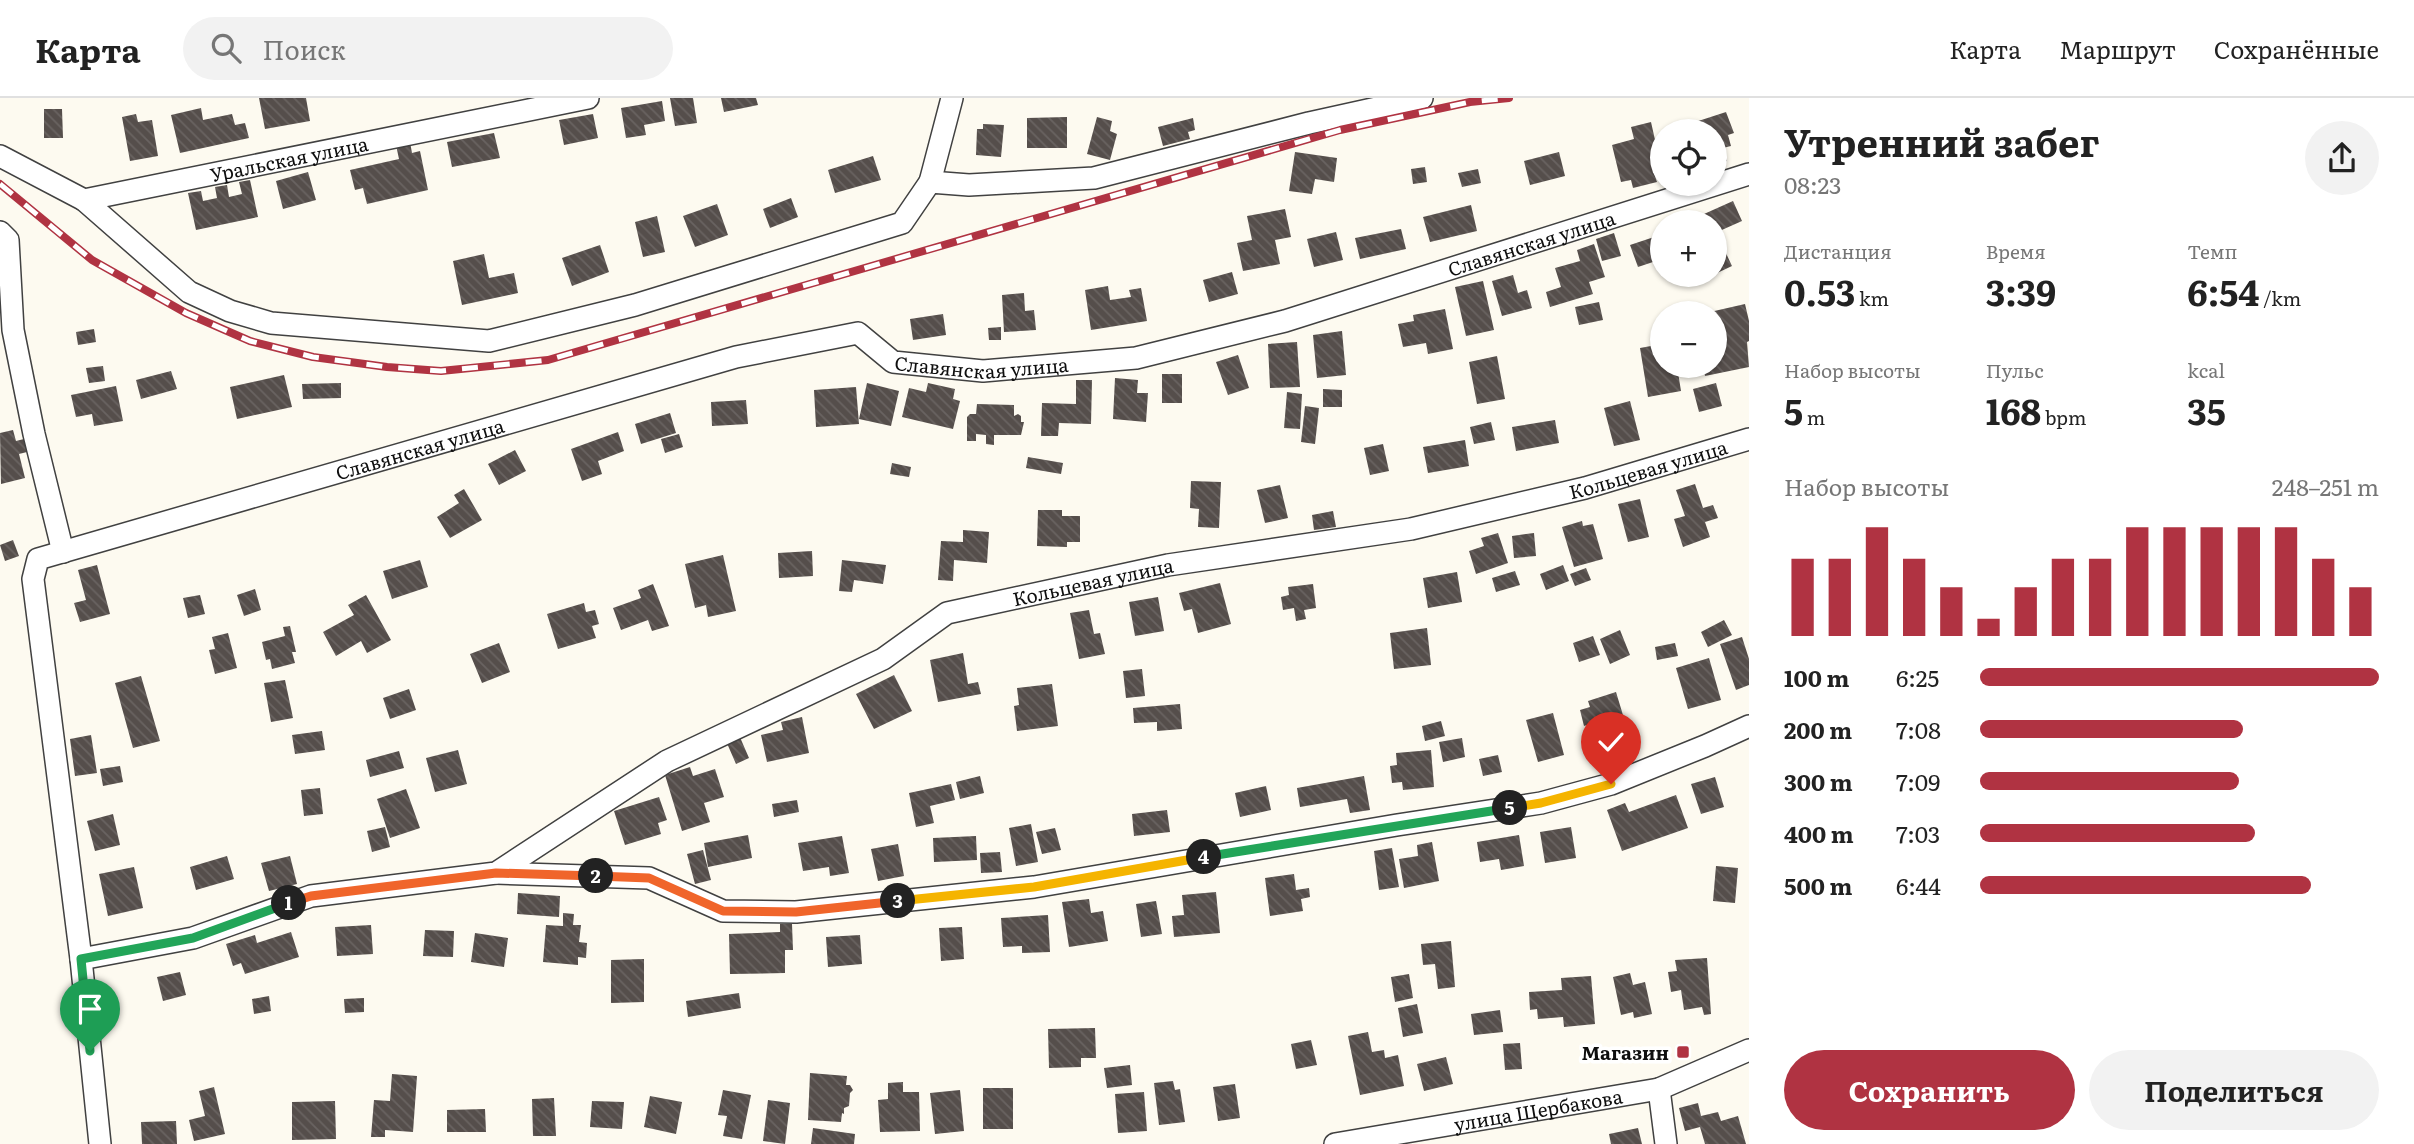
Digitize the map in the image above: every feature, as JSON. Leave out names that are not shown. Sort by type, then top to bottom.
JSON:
[{"type":"street","name":"Уральская улица","points":[[84,200],[588,98]]},
{"type":"street","points":[[0,156],[84,200],[189,292],[230,311],[271,323],[489,341],[635,305],[902,223],[929,182],[952,98]]},
{"type":"street","points":[[929,182],[969,185],[1094,178],[1309,123],[1422,98]]},
{"type":"street","name":"Славянская улица","points":[[81,959],[33,579],[38,559],[736,357],[858,333],[893,362],[983,371],[1136,358],[1285,321],[1749,174]]},
{"type":"street","points":[[0,232],[8,240],[13,330],[34,434],[63,552]]},
{"type":"street","name":"Кольцевая улица","points":[[496,873],[667,761],[883,659],[947,613],[1168,565],[1411,529],[1585,488],[1749,439]]},
{"type":"street","name":"Кольцевая улица","points":[[81,959],[193,938],[311,896],[496,873],[649,878],[723,911],[796,912],[1034,887],[1541,803],[1611,784],[1749,726]]},
{"type":"street","points":[[81,959],[100,1144]]},
{"type":"street","name":"улица Щербакова","points":[[1335,1144],[1660,1088],[1749,1050]]},
{"type":"street","points":[[1660,1088],[1666,1144]]},
{"type":"building","points":[[259,98],[306,98],[310,121],[265,129]]},
{"type":"building","points":[[670,98],[693,98],[697,123],[675,126]]},
{"type":"building","points":[[721,98],[756,98],[758,105],[724,112]]},
{"type":"building","points":[[662,101],[665,121],[644,125],[646,135],[626,138],[621,108]]},
{"type":"building","points":[[201,108],[203,120],[232,114],[235,125],[245,123],[249,138],[180,153],[171,115]]},
{"type":"building","points":[[44,109],[62,109],[63,138],[44,138]]},
{"type":"building","points":[[1726,112],[1734,133],[1728,135],[1731,146],[1727,147],[1727,119],[1704,119]]},
{"type":"building","points":[[136,114],[138,122],[152,120],[158,156],[130,161],[122,117]]},
{"type":"building","points":[[593,114],[598,138],[564,145],[559,120]]},
{"type":"building","points":[[1067,117],[1067,148],[1027,148],[1027,118]]},
{"type":"building","points":[[1097,117],[1112,121],[1110,131],[1117,134],[1110,160],[1087,154]]},
{"type":"building","points":[[1193,118],[1195,130],[1188,132],[1190,139],[1163,146],[1158,127]]},
{"type":"building","points":[[1650,122],[1650,184],[1633,188],[1631,180],[1621,182],[1612,145],[1634,139],[1631,127]]},
{"type":"building","points":[[983,124],[1004,125],[1001,157],[976,155],[977,129],[983,129]]},
{"type":"building","points":[[494,133],[500,158],[452,167],[447,142]]},
{"type":"building","points":[[410,142],[412,153],[420,151],[428,190],[367,204],[363,188],[355,190],[350,170],[399,159],[396,145]]},
{"type":"building","points":[[1295,152],[1337,158],[1334,182],[1315,179],[1312,194],[1289,191]]},
{"type":"building","points":[[1559,152],[1565,176],[1530,185],[1524,161]]},
{"type":"building","points":[[873,156],[881,180],[835,193],[828,170]]},
{"type":"building","points":[[1425,167],[1427,182],[1413,184],[1411,169]]},
{"type":"building","points":[[1478,169],[1481,183],[1462,187],[1458,173]]},
{"type":"building","points":[[308,172],[316,200],[283,209],[276,181]]},
{"type":"building","points":[[250,180],[258,217],[196,230],[188,193],[201,191],[203,201],[217,198],[215,187],[227,185],[229,197],[242,194],[239,182]]},
{"type":"building","points":[[791,198],[798,217],[770,228],[763,209]]},
{"type":"building","points":[[1733,201],[1742,221],[1727,228],[1727,210],[1713,210]]},
{"type":"building","points":[[717,204],[728,235],[695,247],[683,216]]},
{"type":"building","points":[[1471,205],[1477,231],[1430,242],[1423,217]]},
{"type":"building","points":[[1285,209],[1291,237],[1275,240],[1280,264],[1243,271],[1237,243],[1252,240],[1247,216]]},
{"type":"building","points":[[657,216],[665,252],[643,257],[635,222]]},
{"type":"building","points":[[1401,229],[1406,249],[1360,259],[1355,238]]},
{"type":"building","points":[[1336,232],[1343,260],[1314,267],[1307,239]]},
{"type":"building","points":[[1614,233],[1621,256],[1602,261],[1596,239]]},
{"type":"building","points":[[1650,238],[1650,263],[1638,267],[1630,245]]},
{"type":"building","points":[[1594,244],[1605,277],[1589,282],[1593,294],[1550,307],[1546,292],[1561,287],[1555,268],[1580,261],[1577,250]]},
{"type":"building","points":[[600,245],[609,272],[572,286],[562,258]]},
{"type":"building","points":[[484,254],[489,278],[514,273],[518,293],[462,305],[453,261]]},
{"type":"building","points":[[1727,255],[1732,266],[1727,268]]},
{"type":"building","points":[[1232,272],[1238,294],[1209,302],[1203,280]]},
{"type":"building","points":[[1513,275],[1518,293],[1527,290],[1532,308],[1502,316],[1492,281]]},
{"type":"building","points":[[1483,281],[1494,330],[1466,336],[1455,287]]},
{"type":"building","points":[[1108,286],[1110,300],[1131,297],[1129,290],[1141,288],[1147,321],[1091,330],[1085,290]]},
{"type":"building","points":[[1024,293],[1025,311],[1034,310],[1036,330],[1004,332],[1002,295]]},
{"type":"building","points":[[1599,302],[1603,320],[1579,325],[1575,307]]},
{"type":"building","points":[[1745,304],[1749,321],[1749,367],[1727,372],[1727,308]]},
{"type":"building","points":[[1445,309],[1453,349],[1428,354],[1426,343],[1403,347],[1398,324],[1414,321],[1413,315]]},
{"type":"building","points":[[943,314],[946,335],[913,340],[910,319]]},
{"type":"building","points":[[1001,327],[1001,340],[989,340],[988,328]]},
{"type":"building","points":[[94,329],[96,342],[78,345],[76,332]]},
{"type":"building","points":[[1342,331],[1346,375],[1317,378],[1313,335]]},
{"type":"building","points":[[1297,342],[1300,387],[1270,388],[1268,344]]},
{"type":"building","points":[[1650,346],[1650,378],[1679,378],[1681,391],[1648,397],[1640,348]]},
{"type":"building","points":[[1238,355],[1249,388],[1228,395],[1216,362]]},
{"type":"building","points":[[1497,356],[1505,399],[1477,404],[1469,362]]},
{"type":"building","points":[[103,366],[105,381],[89,383],[86,368]]},
{"type":"building","points":[[171,371],[177,389],[141,399],[136,380]]},
{"type":"building","points":[[1162,374],[1182,374],[1182,403],[1162,403]]},
{"type":"building","points":[[284,375],[292,407],[237,419],[230,387]]},
{"type":"building","points":[[1115,378],[1138,380],[1137,393],[1148,393],[1146,422],[1113,419]]},
{"type":"building","points":[[1076,380],[1092,380],[1091,424],[1059,423],[1058,436],[1041,436],[1042,403],[1076,404]]},
{"type":"building","points":[[341,383],[341,398],[303,399],[302,384]]},
{"type":"building","points":[[867,383],[899,391],[891,426],[859,419]]},
{"type":"building","points":[[928,383],[955,389],[953,399],[960,401],[953,429],[902,417],[909,388],[926,392]]},
{"type":"building","points":[[1716,383],[1722,406],[1699,412],[1693,389]]},
{"type":"building","points":[[116,386],[123,421],[94,426],[92,414],[76,417],[71,395]]},
{"type":"building","points":[[856,387],[859,424],[816,427],[814,390]]},
{"type":"building","points":[[1323,389],[1342,390],[1342,407],[1323,407]]},
{"type":"building","points":[[1287,392],[1302,394],[1300,429],[1284,428]]},
{"type":"building","points":[[746,400],[748,424],[712,426],[711,402]]},
{"type":"building","points":[[1630,401],[1640,440],[1614,446],[1604,408]]},
{"type":"building","points":[[977,404],[1014,405],[1014,416],[1018,414],[1021,416],[1021,422],[1024,422],[1021,435],[994,435],[994,445],[986,444],[986,435],[976,434],[976,441],[967,441],[967,417],[976,414]]},
{"type":"building","points":[[1305,406],[1319,408],[1315,444],[1301,442]]},
{"type":"building","points":[[670,413],[676,433],[641,444],[635,424]]},
{"type":"building","points":[[1555,420],[1559,443],[1516,451],[1512,427]]},
{"type":"building","points":[[1491,422],[1495,440],[1474,444],[1470,427]]},
{"type":"building","points":[[13,430],[16,441],[24,439],[27,452],[19,454],[25,478],[1,484],[0,433]]},
{"type":"building","points":[[618,432],[624,451],[598,461],[602,474],[582,481],[571,449]]},
{"type":"building","points":[[679,434],[683,447],[665,453],[661,439]]},
{"type":"building","points":[[1465,440],[1469,466],[1428,473],[1423,447]]},
{"type":"building","points":[[1383,444],[1389,471],[1370,475],[1364,448]]},
{"type":"building","points":[[515,450],[526,471],[499,485],[488,464]]},
{"type":"building","points":[[1028,457],[1063,463],[1061,474],[1026,468]]},
{"type":"building","points":[[892,463],[911,467],[909,477],[890,474]]},
{"type":"building","points":[[1191,481],[1221,482],[1219,528],[1198,527],[1199,509],[1190,508]]},
{"type":"building","points":[[1695,484],[1703,508],[1713,505],[1718,518],[1705,522],[1710,537],[1683,547],[1674,519],[1685,516],[1676,490]]},
{"type":"building","points":[[1280,485],[1288,518],[1265,523],[1257,490]]},
{"type":"building","points":[[464,489],[482,520],[450,538],[437,517],[459,503],[454,495]]},
{"type":"building","points":[[1640,499],[1649,537],[1628,542],[1618,504]]},
{"type":"building","points":[[1038,510],[1062,510],[1062,516],[1080,516],[1080,542],[1067,542],[1067,547],[1037,546]]},
{"type":"building","points":[[1333,511],[1336,527],[1314,530],[1312,515]]},
{"type":"building","points":[[1582,521],[1583,526],[1593,524],[1603,559],[1574,567],[1562,527]]},
{"type":"building","points":[[963,530],[989,532],[987,563],[954,560],[953,581],[938,580],[941,541],[963,542]]},
{"type":"building","points":[[1498,533],[1508,563],[1476,574],[1469,551],[1484,546],[1481,538]]},
{"type":"building","points":[[1534,533],[1536,556],[1514,558],[1512,536]]},
{"type":"building","points":[[13,540],[19,556],[5,561],[0,545]]},
{"type":"building","points":[[812,551],[813,576],[779,578],[778,553]]},
{"type":"building","points":[[723,555],[736,611],[708,617],[706,605],[695,608],[685,564]]},
{"type":"building","points":[[420,560],[428,587],[392,599],[383,571]]},
{"type":"building","points":[[842,560],[886,565],[883,584],[854,580],[852,592],[839,591]]},
{"type":"building","points":[[97,565],[110,614],[80,622],[74,603],[86,600],[78,570]]},
{"type":"building","points":[[1563,565],[1569,581],[1546,590],[1540,574]]},
{"type":"building","points":[[1586,568],[1591,580],[1575,586],[1570,574]]},
{"type":"building","points":[[1515,571],[1520,585],[1496,592],[1492,578]]},
{"type":"building","points":[[1457,572],[1462,602],[1428,608],[1423,578]]},
{"type":"building","points":[[1220,583],[1231,624],[1198,633],[1192,609],[1184,611],[1179,593]]},
{"type":"building","points":[[653,584],[669,626],[652,631],[648,620],[621,630],[613,608],[641,598],[638,590]]},
{"type":"building","points":[[1313,584],[1316,608],[1304,610],[1306,619],[1296,621],[1294,608],[1283,610],[1281,597],[1289,595],[1288,587]]},
{"type":"building","points":[[255,589],[261,610],[244,616],[237,595]]},
{"type":"building","points":[[200,595],[205,614],[188,618],[183,598]]},
{"type":"building","points":[[366,595],[391,640],[367,653],[361,641],[336,656],[323,632],[354,615],[348,605]]},
{"type":"building","points":[[1158,597],[1164,631],[1135,636],[1129,602]]},
{"type":"building","points":[[584,603],[586,612],[595,610],[599,624],[592,626],[596,638],[558,649],[547,614]]},
{"type":"building","points":[[1089,610],[1094,634],[1100,633],[1105,654],[1079,659],[1070,613]]},
{"type":"building","points":[[1724,620],[1732,635],[1708,647],[1701,632]]},
{"type":"building","points":[[290,626],[296,652],[292,652],[295,663],[272,669],[270,659],[266,660],[262,642],[285,636],[283,627]]},
{"type":"building","points":[[1427,628],[1431,665],[1394,669],[1390,633]]},
{"type":"building","points":[[1620,630],[1630,655],[1610,664],[1600,639]]},
{"type":"building","points":[[228,633],[237,668],[215,674],[209,650],[215,649],[212,637]]},
{"type":"building","points":[[1593,636],[1600,655],[1579,662],[1573,643]]},
{"type":"building","points":[[1742,637],[1749,659],[1749,685],[1736,690],[1720,644]]},
{"type":"building","points":[[499,643],[510,672],[482,683],[470,654]]},
{"type":"building","points":[[1675,643],[1678,656],[1657,660],[1655,647]]},
{"type":"building","points":[[963,653],[968,684],[978,682],[981,694],[938,702],[930,660]]},
{"type":"building","points":[[1709,658],[1721,700],[1688,709],[1676,668]]},
{"type":"building","points":[[1142,669],[1145,696],[1126,698],[1123,671]]},
{"type":"building","points":[[894,675],[912,711],[874,729],[856,694]]},
{"type":"building","points":[[141,676],[160,741],[133,748],[115,683]]},
{"type":"building","points":[[285,680],[293,718],[271,722],[264,683]]},
{"type":"building","points":[[1052,684],[1058,726],[1017,731],[1014,706],[1019,705],[1017,688]]},
{"type":"building","points":[[409,689],[416,710],[390,719],[383,698]]},
{"type":"building","points":[[1616,692],[1629,735],[1605,742],[1599,721],[1584,726],[1580,710],[1590,707],[1588,701]]},
{"type":"building","points":[[1180,704],[1182,729],[1157,731],[1157,722],[1134,723],[1133,708]]},
{"type":"building","points":[[1553,713],[1564,755],[1538,762],[1526,720]]},
{"type":"building","points":[[802,717],[809,753],[767,762],[761,735],[783,730],[781,722]]},
{"type":"building","points":[[1441,721],[1445,736],[1425,741],[1422,726]]},
{"type":"building","points":[[322,731],[325,750],[295,754],[292,735]]},
{"type":"building","points":[[91,735],[97,773],[75,776],[70,739]]},
{"type":"building","points":[[739,735],[749,758],[736,764],[726,741]]},
{"type":"building","points":[[1462,738],[1465,757],[1443,762],[1439,742]]},
{"type":"building","points":[[458,750],[467,784],[435,792],[426,758]]},
{"type":"building","points":[[1431,750],[1434,787],[1403,790],[1402,782],[1392,783],[1390,766],[1397,765],[1396,753]]},
{"type":"building","points":[[399,751],[404,768],[370,777],[366,760]]},
{"type":"building","points":[[1498,755],[1502,772],[1483,776],[1479,759]]},
{"type":"building","points":[[120,766],[123,782],[103,786],[100,769]]},
{"type":"building","points":[[690,767],[693,776],[715,769],[724,797],[704,803],[710,822],[682,831],[665,775]]},
{"type":"building","points":[[980,776],[984,793],[960,799],[956,782]]},
{"type":"building","points":[[1364,776],[1370,810],[1350,813],[1347,799],[1300,807],[1297,788]]},
{"type":"building","points":[[1715,777],[1724,807],[1701,814],[1691,784]]},
{"type":"building","points":[[951,784],[955,800],[930,806],[934,823],[916,827],[909,793]]},
{"type":"building","points":[[1266,786],[1271,810],[1240,817],[1235,793]]},
{"type":"building","points":[[320,788],[323,814],[304,816],[301,790]]},
{"type":"building","points":[[406,789],[420,828],[390,838],[377,799]]},
{"type":"building","points":[[1676,795],[1688,828],[1622,851],[1607,810],[1625,803],[1629,812]]},
{"type":"building","points":[[659,797],[667,820],[658,823],[661,834],[625,845],[614,811]]},
{"type":"building","points":[[797,800],[799,812],[774,817],[772,804]]},
{"type":"building","points":[[1167,810],[1170,832],[1134,836],[1132,814]]},
{"type":"building","points":[[113,814],[120,845],[95,851],[87,821]]},
{"type":"building","points":[[1031,824],[1038,862],[1016,866],[1009,828]]},
{"type":"building","points":[[385,827],[390,847],[372,852],[367,831]]},
{"type":"building","points":[[1571,827],[1576,858],[1545,863],[1540,832]]},
{"type":"building","points":[[1055,828],[1061,850],[1042,854],[1036,832]]},
{"type":"building","points":[[748,835],[752,858],[708,867],[704,843]]},
{"type":"building","points":[[1519,835],[1524,866],[1501,870],[1499,859],[1480,862],[1477,842]]},
{"type":"building","points":[[842,836],[849,873],[830,876],[829,867],[803,871],[798,843]]},
{"type":"building","points":[[976,836],[977,860],[934,862],[933,838]]},
{"type":"building","points":[[1432,842],[1439,881],[1404,888],[1399,859],[1418,856],[1417,845]]},
{"type":"building","points":[[898,844],[904,876],[878,881],[871,849]]},
{"type":"building","points":[[1392,848],[1399,887],[1379,890],[1374,851]]},
{"type":"building","points":[[703,850],[711,880],[695,884],[687,854]]},
{"type":"building","points":[[1000,852],[1002,872],[981,873],[980,853]]},
{"type":"building","points":[[227,856],[234,879],[196,890],[190,867]]},
{"type":"building","points":[[290,856],[297,884],[269,891],[261,863]]},
{"type":"building","points":[[1716,866],[1738,868],[1735,903],[1713,901]]},
{"type":"building","points":[[134,867],[143,908],[108,916],[99,874]]},
{"type":"building","points":[[1294,874],[1296,890],[1309,888],[1310,897],[1301,899],[1303,911],[1270,916],[1265,878]]},
{"type":"building","points":[[1216,892],[1220,933],[1174,937],[1172,916],[1184,915],[1182,895]]},
{"type":"building","points":[[518,893],[560,896],[559,917],[517,914]]},
{"type":"building","points":[[1089,899],[1091,913],[1103,911],[1108,941],[1069,947],[1062,902]]},
{"type":"building","points":[[1156,901],[1162,934],[1141,937],[1136,904]]},
{"type":"building","points":[[563,913],[574,914],[573,925],[581,925],[579,942],[587,943],[586,958],[578,957],[578,965],[543,962],[546,925],[563,926]]},
{"type":"building","points":[[1048,915],[1050,952],[1022,953],[1022,946],[1003,947],[1001,918]]},
{"type":"building","points":[[780,924],[792,924],[793,950],[785,950],[785,973],[730,974],[729,934],[780,932]]},
{"type":"building","points":[[371,925],[373,954],[337,956],[335,927]]},
{"type":"building","points":[[962,927],[964,959],[941,961],[939,928]]},
{"type":"building","points":[[425,930],[454,931],[453,957],[423,956]]},
{"type":"building","points":[[291,932],[299,957],[245,974],[241,963],[233,966],[226,944],[255,935],[257,943]]},
{"type":"building","points":[[475,933],[508,938],[504,967],[471,962]]},
{"type":"building","points":[[860,935],[862,964],[828,967],[826,937]]},
{"type":"building","points":[[1451,941],[1455,987],[1438,989],[1435,964],[1423,965],[1421,944]]},
{"type":"building","points":[[1707,958],[1711,1014],[1704,1015],[1702,1007],[1684,1010],[1681,990],[1671,992],[1668,972],[1677,971],[1675,960]]},
{"type":"building","points":[[644,959],[644,1002],[611,1003],[611,960]]},
{"type":"building","points":[[180,972],[186,995],[163,1001],[157,977]]},
{"type":"building","points":[[1630,973],[1633,985],[1645,982],[1652,1014],[1634,1018],[1633,1012],[1621,1015],[1613,977]]},
{"type":"building","points":[[1409,974],[1413,998],[1395,1002],[1391,977]]},
{"type":"building","points":[[1591,976],[1595,1024],[1564,1027],[1563,1017],[1538,1019],[1537,1009],[1530,1010],[1529,992],[1562,990],[1561,978]]},
{"type":"building","points":[[739,993],[741,1008],[688,1017],[686,1001]]},
{"type":"building","points":[[269,996],[271,1011],[254,1014],[252,999]]},
{"type":"building","points":[[364,998],[364,1012],[345,1013],[344,999]]},
{"type":"building","points":[[1417,1004],[1423,1033],[1403,1037],[1398,1008]]},
{"type":"building","points":[[1500,1010],[1503,1032],[1474,1035],[1471,1014]]},
{"type":"building","points":[[1095,1028],[1096,1058],[1081,1058],[1081,1067],[1049,1068],[1048,1029]]},
{"type":"building","points":[[1368,1032],[1372,1052],[1384,1050],[1385,1058],[1398,1055],[1404,1086],[1360,1095],[1348,1036]]},
{"type":"building","points":[[1311,1040],[1317,1065],[1296,1069],[1291,1044]]},
{"type":"building","points":[[1520,1043],[1522,1069],[1505,1070],[1503,1044]]},
{"type":"building","points":[[1446,1057],[1453,1084],[1424,1091],[1417,1064]]},
{"type":"building","points":[[1130,1065],[1132,1085],[1107,1088],[1104,1068]]},
{"type":"building","points":[[810,1073],[847,1076],[846,1085],[850,1085],[853,1090],[850,1093],[849,1106],[844,1108],[844,1114],[842,1113],[841,1122],[808,1120]]},
{"type":"building","points":[[392,1074],[417,1076],[413,1132],[385,1130],[385,1137],[371,1137],[374,1100],[390,1101]]},
{"type":"building","points":[[1173,1081],[1175,1090],[1180,1089],[1185,1122],[1159,1125],[1154,1083]]},
{"type":"building","points":[[903,1082],[903,1092],[919,1092],[920,1131],[880,1132],[878,1100],[888,1099],[888,1083]]},
{"type":"building","points":[[1235,1084],[1240,1118],[1218,1121],[1213,1087]]},
{"type":"building","points":[[214,1087],[225,1134],[194,1141],[189,1120],[205,1116],[199,1091]]},
{"type":"building","points":[[983,1088],[1013,1088],[1013,1129],[983,1129]]},
{"type":"building","points":[[723,1090],[751,1095],[742,1139],[723,1136],[727,1116],[718,1115]]},
{"type":"building","points":[[960,1090],[964,1131],[935,1134],[930,1093]]},
{"type":"building","points":[[1144,1092],[1147,1131],[1118,1133],[1115,1094]]},
{"type":"building","points":[[650,1096],[682,1102],[676,1134],[644,1127]]},
{"type":"building","points":[[554,1098],[556,1136],[533,1136],[532,1099]]},
{"type":"building","points":[[768,1100],[790,1103],[785,1144],[763,1141]]},
{"type":"building","points":[[335,1101],[336,1139],[292,1140],[292,1102]]},
{"type":"building","points":[[592,1101],[624,1102],[622,1129],[590,1127]]},
{"type":"building","points":[[1698,1103],[1701,1116],[1718,1112],[1721,1121],[1738,1116],[1746,1144],[1705,1144],[1700,1127],[1685,1131],[1679,1108]]},
{"type":"building","points":[[485,1109],[486,1132],[447,1132],[447,1110]]},
{"type":"building","points":[[176,1121],[177,1144],[142,1144],[141,1122]]},
{"type":"building","points":[[813,1128],[855,1134],[854,1144],[811,1144]]},
{"type":"building","points":[[1638,1128],[1642,1144],[1611,1144],[1609,1134]]},
{"type":"railway","points":[[0,184],[92,260],[186,313],[250,341],[313,357],[441,371],[548,360],[1340,130],[1470,102],[1509,98]]},
{"type":"place","name":"Магазин","points":[[1683,1052]]},
{"type":"route","points":[[90,1051],[81,959],[193,938],[311,896],[496,873],[649,878],[723,911],[796,912],[1034,887],[1541,803],[1611,784]]}]
